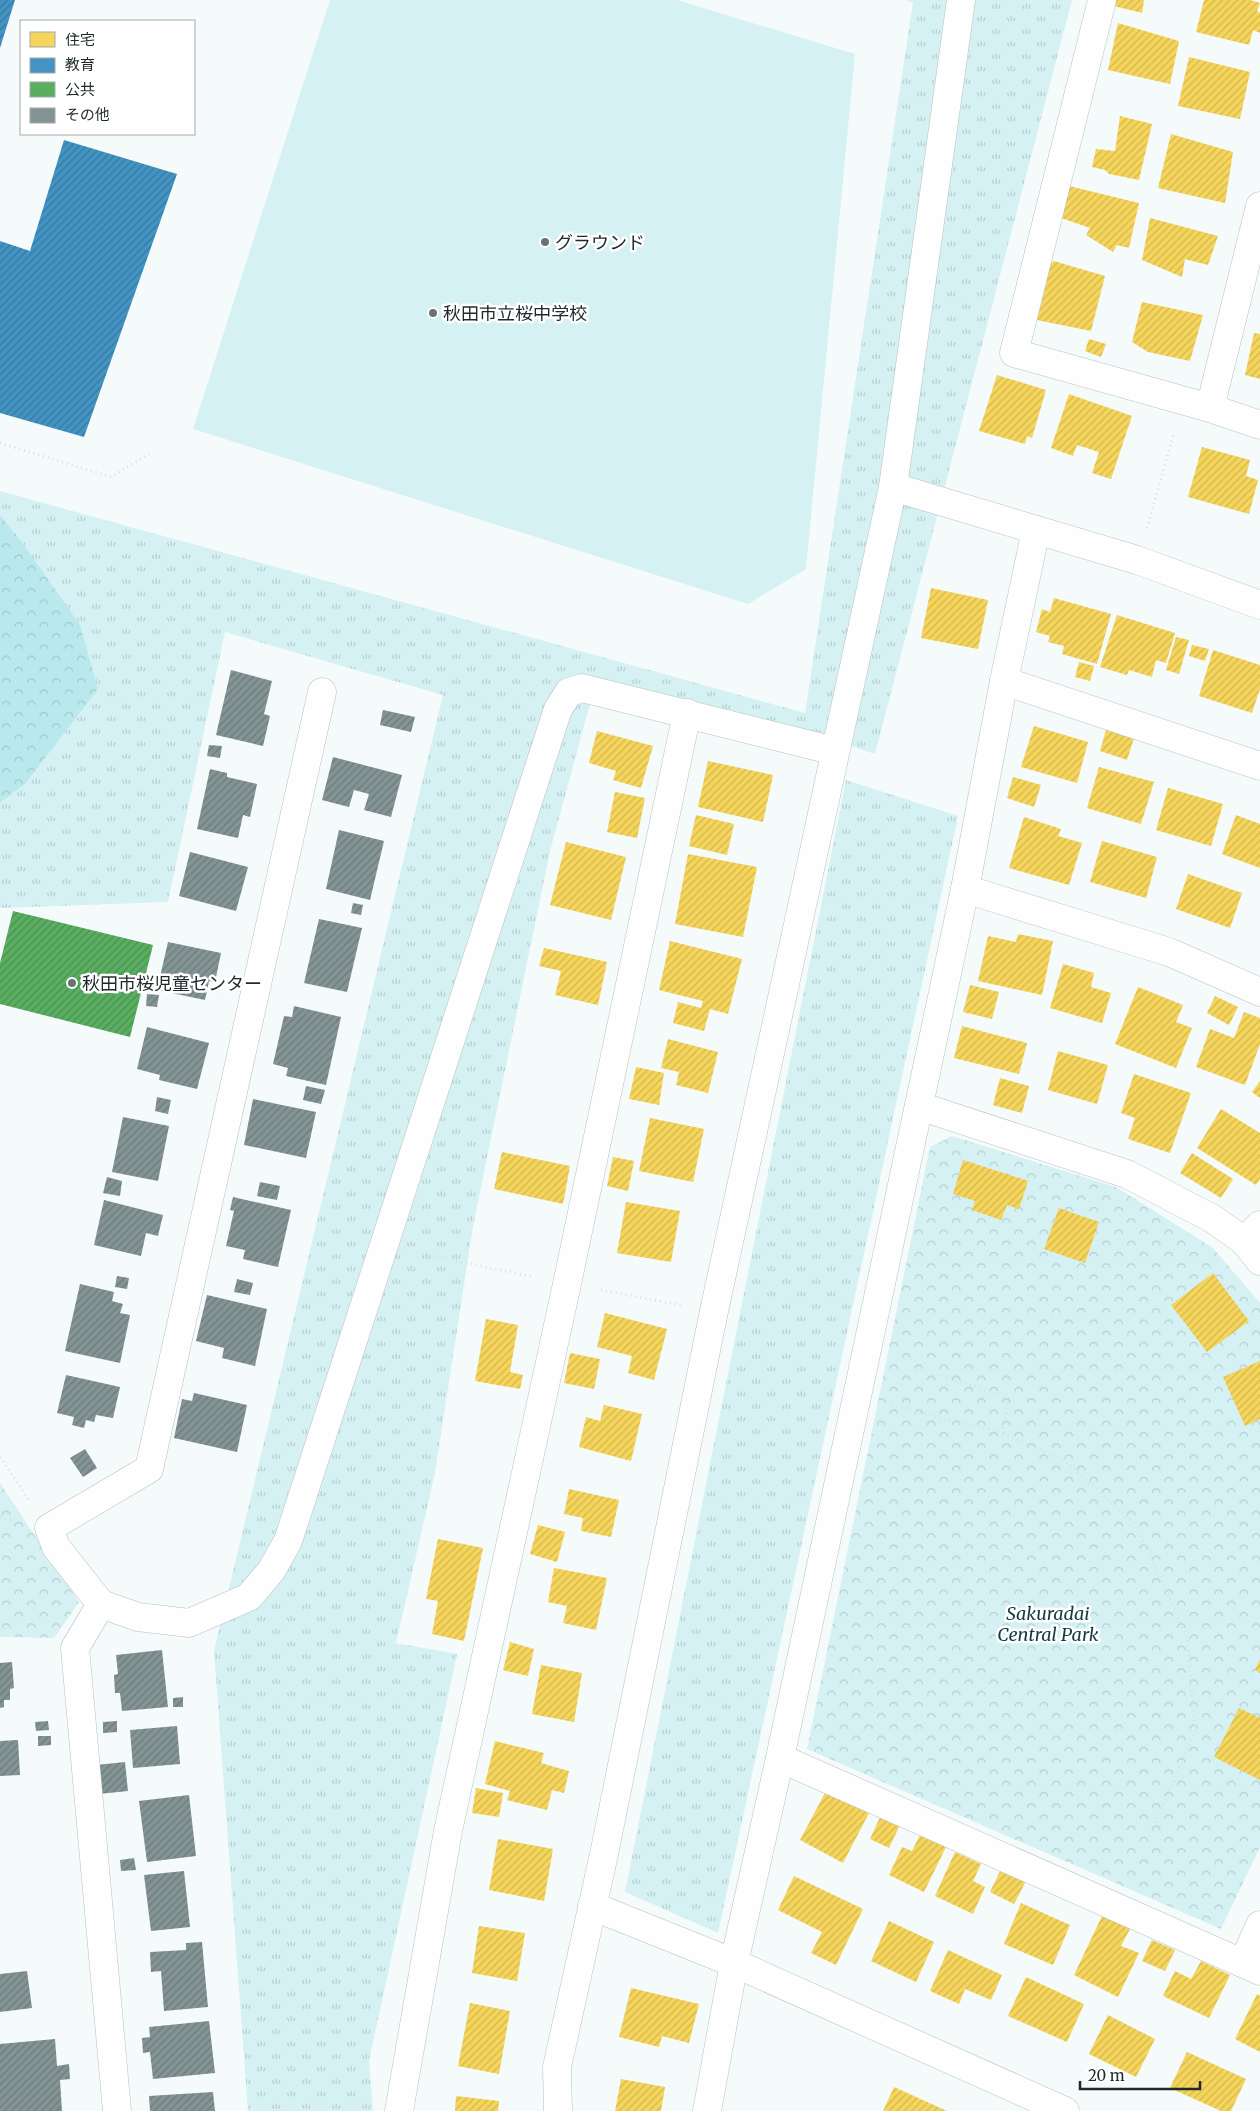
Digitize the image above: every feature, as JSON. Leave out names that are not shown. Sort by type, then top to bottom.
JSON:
[{"type":"street","points":[[558,2111],[557,2067],[592,1906],[714,1311],[893,487],[961,0]]},
{"type":"street","points":[[1102,0],[1014,353],[1210,408],[1260,425]]},
{"type":"street","points":[[1210,408],[1260,206]]},
{"type":"street","points":[[893,487],[1137,560],[1260,605]]},
{"type":"street","points":[[707,2111],[734,1963],[780,1758],[919,1106],[1036,530]]},
{"type":"street","points":[[1004,681],[1260,766]]},
{"type":"street","points":[[322,692],[150,1469],[49,1528],[56,1547],[101,1604],[138,1618],[189,1623],[249,1597],[271,1571],[288,1541],[558,709],[569,692],[582,688],[835,751]]},
{"type":"street","points":[[399,2111],[448,1831],[567,1284],[687,713]]},
{"type":"street","points":[[964,889],[1169,952],[1260,992]]},
{"type":"street","points":[[919,1106],[1127,1174],[1255,1243]]},
{"type":"street","points":[[101,1604],[75,1648],[116,2111]]},
{"type":"street","points":[[780,1758],[1251,1967],[1260,1925]]},
{"type":"street","points":[[592,1906],[734,1963],[1065,2111]]},
{"type":"path","points":[[1137,560],[1183,401]]},
{"type":"path","points":[[0,443],[111,477],[151,453]]},
{"type":"path","points":[[383,1246],[567,1284],[714,1311]]},
{"type":"path","points":[[938,1374],[1008,1398],[1003,1434]]},
{"type":"path","points":[[857,1396],[1003,1434],[1065,1461],[1136,1524],[1188,1637],[1195,1731],[1149,1838]]},
{"type":"path","points":[[0,1457],[49,1528]]},
{"type":"path","points":[[0,1518],[17,1520]]},
{"type":"green space","name":"グラウンド","points":[[330,0],[677,0],[855,54],[806,569],[748,604],[193,429]]},
{"type":"green space","points":[[905,0],[1072,0],[875,754],[823,737],[597,678],[550,851],[473,1226],[435,1473],[396,1643],[457,1654],[369,2061],[373,2111],[248,2111],[214,1651],[443,695],[225,632],[168,902],[0,908],[0,803],[25,784],[19,538],[0,515],[0,491],[805,713],[913,3]]},
{"type":"green space","points":[[0,515],[19,538],[80,625],[98,689],[25,784],[0,803]]},
{"type":"green space","points":[[846,780],[958,816],[718,1933],[625,1892]]},
{"type":"green space","name":"Sakuradai Central Park","points":[[952,1136],[1116,1187],[1213,1248],[1260,1303],[1260,1847],[1221,1929],[807,1749],[930,1147]]},
{"type":"green space","points":[[0,1483],[79,1602],[54,1638],[0,1637]]},
{"type":"building: 住宅","points":[[1115,0],[1144,0],[1142,13],[1114,6]]},
{"type":"building: 住宅","points":[[1204,0],[1250,0],[1260,3],[1257,11],[1260,13],[1260,33],[1253,30],[1249,45],[1196,32]]},
{"type":"building: 住宅","points":[[1118,23],[1179,41],[1170,84],[1108,70]]},
{"type":"building: 住宅","points":[[1189,57],[1250,72],[1240,119],[1178,106]]},
{"type":"building: 住宅","points":[[1120,116],[1152,124],[1139,180],[1109,174],[1105,170],[1092,167],[1096,149],[1115,151]]},
{"type":"building: 住宅","points":[[1171,134],[1233,152],[1225,203],[1158,188]]},
{"type":"building: 住宅","points":[[1069,186],[1139,203],[1129,248],[1117,245],[1113,252],[1086,235],[1090,228],[1061,218]]},
{"type":"building: 住宅","points":[[1150,218],[1218,236],[1208,265],[1185,259],[1182,277],[1142,260]]},
{"type":"building: 住宅","points":[[1054,261],[1105,276],[1091,331],[1037,320],[1047,279],[1042,274],[1044,268]]},
{"type":"building: 住宅","points":[[1142,302],[1203,315],[1190,361],[1148,352],[1132,342]]},
{"type":"building: 住宅","points":[[1254,333],[1260,334],[1260,379],[1245,375]]},
{"type":"building: 住宅","points":[[1089,339],[1106,344],[1101,357],[1085,351]]},
{"type":"building: 住宅","points":[[997,375],[1046,390],[1032,438],[1027,436],[1025,444],[979,431]]},
{"type":"building: 住宅","points":[[1069,394],[1132,416],[1111,479],[1092,473],[1099,452],[1077,445],[1073,456],[1051,448]]},
{"type":"building: 住宅","points":[[1202,447],[1250,460],[1246,476],[1258,480],[1249,514],[1188,497]]},
{"type":"building: 住宅","points":[[931,588],[988,600],[978,649],[921,638]]},
{"type":"building: 住宅","points":[[1054,598],[1111,614],[1097,664],[1062,654],[1064,646],[1048,642],[1050,636],[1036,632],[1042,609],[1050,612]]},
{"type":"building: 住宅","points":[[1117,615],[1175,633],[1166,663],[1156,660],[1152,677],[1129,670],[1127,675],[1100,667]]},
{"type":"building: 住宅","points":[[1176,637],[1189,640],[1179,674],[1166,670]]},
{"type":"building: 住宅","points":[[1192,645],[1209,649],[1205,661],[1189,656]]},
{"type":"building: 住宅","points":[[1213,650],[1260,665],[1260,689],[1252,713],[1199,696]]},
{"type":"building: 住宅","points":[[1079,662],[1094,666],[1090,681],[1075,677]]},
{"type":"building: 住宅","points":[[1034,726],[1088,742],[1077,783],[1021,767]]},
{"type":"building: 住宅","points":[[1106,730],[1134,738],[1127,760],[1100,751]]},
{"type":"building: 住宅","points":[[597,731],[653,746],[641,788],[613,780],[616,771],[589,763]]},
{"type":"building: 住宅","points":[[708,761],[773,775],[763,822],[698,807]]},
{"type":"building: 住宅","points":[[1099,767],[1154,782],[1141,824],[1087,808]]},
{"type":"building: 住宅","points":[[1013,777],[1041,785],[1034,807],[1007,798]]},
{"type":"building: 住宅","points":[[1168,788],[1223,804],[1211,846],[1156,830]]},
{"type":"building: 住宅","points":[[615,792],[645,798],[637,838],[607,832]]},
{"type":"building: 住宅","points":[[696,815],[734,824],[727,855],[689,846]]},
{"type":"building: 住宅","points":[[1236,815],[1260,824],[1260,868],[1222,854]]},
{"type":"building: 住宅","points":[[1024,817],[1061,829],[1058,836],[1082,843],[1069,885],[1009,868]]},
{"type":"building: 住宅","points":[[1102,841],[1157,857],[1146,898],[1090,882]]},
{"type":"building: 住宅","points":[[566,842],[626,857],[611,920],[550,905]]},
{"type":"building: 住宅","points":[[688,854],[757,867],[743,937],[675,924]]},
{"type":"building: 住宅","points":[[1188,874],[1242,893],[1230,928],[1176,909]]},
{"type":"building: 住宅","points":[[1018,934],[1053,941],[1042,995],[978,981],[988,936],[1016,942]]},
{"type":"building: 住宅","points":[[670,941],[742,959],[728,1014],[710,1009],[704,1031],[673,1023],[678,1002],[701,1008],[703,1001],[659,990]]},
{"type":"building: 住宅","points":[[544,948],[607,962],[598,1005],[555,995],[561,971],[539,966]]},
{"type":"building: 住宅","points":[[1063,964],[1094,973],[1091,987],[1111,993],[1102,1023],[1050,1008]]},
{"type":"building: 住宅","points":[[970,985],[999,992],[992,1019],[963,1012]]},
{"type":"building: 住宅","points":[[1138,987],[1183,1005],[1176,1022],[1192,1028],[1176,1068],[1115,1044]]},
{"type":"building: 住宅","points":[[1215,996],[1238,1007],[1229,1025],[1207,1013]]},
{"type":"building: 住宅","points":[[1244,1012],[1260,1018],[1260,1044],[1245,1085],[1196,1067],[1210,1029],[1234,1038]]},
{"type":"building: 住宅","points":[[962,1026],[1027,1043],[1019,1074],[954,1058]]},
{"type":"building: 住宅","points":[[668,1039],[718,1052],[708,1093],[676,1085],[679,1072],[661,1068]]},
{"type":"building: 住宅","points":[[1058,1051],[1108,1065],[1097,1104],[1048,1090]]},
{"type":"building: 住宅","points":[[636,1067],[664,1073],[659,1105],[629,1099]]},
{"type":"building: 住宅","points":[[1134,1074],[1191,1093],[1170,1153],[1128,1139],[1135,1118],[1121,1113]]},
{"type":"building: 住宅","points":[[1000,1078],[1029,1086],[1022,1113],[993,1105]]},
{"type":"building: 住宅","points":[[1260,1081],[1260,1098],[1252,1092]]},
{"type":"building: 住宅","points":[[1221,1109],[1260,1133],[1260,1179],[1256,1185],[1197,1148]]},
{"type":"building: 住宅","points":[[650,1118],[704,1129],[693,1182],[639,1171]]},
{"type":"building: 住宅","points":[[502,1152],[570,1166],[563,1204],[494,1189]]},
{"type":"building: 住宅","points":[[1192,1153],[1233,1179],[1221,1198],[1180,1173]]},
{"type":"building: 住宅","points":[[613,1157],[634,1161],[628,1191],[607,1186]]},
{"type":"building: 住宅","points":[[963,1160],[1028,1181],[1019,1209],[1007,1205],[1001,1220],[972,1210],[975,1201],[953,1194]]},
{"type":"building: 住宅","points":[[626,1202],[680,1211],[671,1262],[617,1253]]},
{"type":"building: 住宅","points":[[1059,1208],[1099,1222],[1085,1263],[1044,1249]]},
{"type":"building: 住宅","points":[[1213,1273],[1249,1321],[1207,1352],[1171,1305]]},
{"type":"building: 住宅","points":[[605,1313],[667,1329],[654,1380],[628,1373],[632,1356],[597,1347]]},
{"type":"building: 住宅","points":[[486,1319],[518,1325],[510,1372],[523,1375],[520,1389],[475,1381]]},
{"type":"building: 住宅","points":[[570,1353],[600,1359],[594,1389],[564,1383]]},
{"type":"building: 住宅","points":[[1260,1361],[1260,1419],[1245,1426],[1223,1377]]},
{"type":"building: 住宅","points":[[604,1405],[642,1414],[631,1461],[579,1447],[586,1417],[600,1421]]},
{"type":"building: 住宅","points":[[569,1489],[619,1500],[611,1537],[581,1531],[583,1518],[564,1514]]},
{"type":"building: 住宅","points":[[538,1525],[565,1532],[557,1562],[530,1554]]},
{"type":"building: 住宅","points":[[438,1539],[483,1548],[464,1641],[432,1634],[438,1601],[426,1599]]},
{"type":"building: 住宅","points":[[554,1568],[607,1578],[596,1630],[563,1623],[567,1606],[548,1602]]},
{"type":"building: 住宅","points":[[510,1642],[534,1649],[528,1676],[503,1670]]},
{"type":"building: 住宅","points":[[1260,1659],[1260,1673],[1255,1670]]},
{"type":"building: 住宅","points":[[541,1665],[582,1673],[574,1722],[532,1714]]},
{"type":"building: 住宅","points":[[1239,1708],[1260,1718],[1260,1780],[1214,1757]]},
{"type":"building: 住宅","points":[[495,1741],[544,1753],[541,1763],[569,1771],[564,1793],[552,1790],[547,1810],[507,1800],[510,1791],[485,1784]]},
{"type":"building: 住宅","points":[[476,1788],[503,1793],[499,1817],[472,1813]]},
{"type":"building: 住宅","points":[[826,1791],[869,1813],[843,1863],[800,1840]]},
{"type":"building: 住宅","points":[[881,1815],[901,1823],[889,1848],[870,1839]]},
{"type":"building: 住宅","points":[[920,1835],[946,1847],[924,1892],[889,1875],[902,1847],[912,1851]]},
{"type":"building: 住宅","points":[[498,1839],[553,1849],[544,1901],[489,1890]]},
{"type":"building: 住宅","points":[[955,1852],[981,1864],[973,1881],[985,1887],[973,1914],[935,1896]]},
{"type":"building: 住宅","points":[[1002,1867],[1027,1879],[1014,1904],[990,1892]]},
{"type":"building: 住宅","points":[[794,1876],[863,1909],[836,1965],[811,1953],[822,1932],[778,1910]]},
{"type":"building: 住宅","points":[[1021,1903],[1070,1925],[1053,1965],[1004,1944]]},
{"type":"building: 住宅","points":[[1102,1916],[1130,1929],[1121,1946],[1139,1953],[1118,1997],[1074,1975]]},
{"type":"building: 住宅","points":[[889,1921],[934,1942],[916,1982],[871,1961]]},
{"type":"building: 住宅","points":[[479,1926],[525,1933],[517,1981],[472,1973]]},
{"type":"building: 住宅","points":[[1152,1940],[1175,1950],[1165,1971],[1142,1961]]},
{"type":"building: 住宅","points":[[948,1950],[1002,1975],[991,2000],[965,1989],[959,2004],[930,1991]]},
{"type":"building: 住宅","points":[[1201,1961],[1230,1975],[1209,2018],[1163,1996],[1175,1971],[1191,1979]]},
{"type":"building: 住宅","points":[[1026,1977],[1084,2004],[1067,2042],[1008,2016]]},
{"type":"building: 住宅","points":[[631,1988],[699,2004],[689,2043],[662,2036],[659,2047],[619,2037]]},
{"type":"building: 住宅","points":[[1257,1994],[1260,1996],[1260,2052],[1235,2039]]},
{"type":"building: 住宅","points":[[470,2003],[510,2011],[499,2074],[458,2066]]},
{"type":"building: 住宅","points":[[1108,2015],[1155,2039],[1136,2077],[1089,2054]]},
{"type":"building: 住宅","points":[[1187,2052],[1246,2079],[1231,2111],[1221,2111],[1170,2088]]},
{"type":"building: 住宅","points":[[621,2079],[665,2087],[661,2111],[615,2111]]},
{"type":"building: 住宅","points":[[894,2087],[947,2111],[883,2111]]},
{"type":"building: 住宅","points":[[456,2096],[499,2101],[498,2111],[455,2111]]},
{"type":"building: 教育","points":[[0,0],[15,0],[0,48]]},
{"type":"building: 教育","points":[[64,140],[177,174],[84,437],[0,413],[0,241],[30,251]]},
{"type":"building: 公共","name":"秋田市桜児童センター","points":[[13,911],[153,945],[130,1037],[0,1004],[0,963]]},
{"type":"building: その他","points":[[231,670],[272,681],[264,714],[270,716],[263,746],[216,735]]},
{"type":"building: その他","points":[[383,710],[415,717],[411,732],[380,725]]},
{"type":"building: その他","points":[[209,745],[222,746],[220,758],[207,756]]},
{"type":"building: その他","points":[[333,757],[402,775],[391,817],[364,810],[369,794],[354,790],[349,807],[322,800]]},
{"type":"building: その他","points":[[210,769],[227,773],[227,777],[257,784],[250,817],[243,815],[238,838],[197,829]]},
{"type":"building: その他","points":[[339,830],[384,841],[370,900],[326,889]]},
{"type":"building: その他","points":[[190,852],[248,867],[236,911],[179,896]]},
{"type":"building: その他","points":[[353,903],[363,905],[361,915],[351,913]]},
{"type":"building: その他","points":[[319,919],[362,928],[347,992],[304,983]]},
{"type":"building: その他","points":[[168,942],[221,953],[215,982],[209,981],[205,1000],[157,990]]},
{"type":"building: その他","points":[[147,994],[159,995],[157,1007],[146,1006]]},
{"type":"building: その他","points":[[294,1006],[341,1017],[326,1085],[286,1076],[288,1068],[273,1064],[284,1016],[292,1017]]},
{"type":"building: その他","points":[[147,1027],[209,1043],[197,1089],[159,1080],[160,1075],[137,1069]]},
{"type":"building: その他","points":[[306,1086],[325,1090],[321,1104],[303,1100]]},
{"type":"building: その他","points":[[157,1097],[171,1100],[168,1114],[155,1111]]},
{"type":"building: その他","points":[[253,1099],[316,1112],[306,1158],[244,1145]]},
{"type":"building: その他","points":[[123,1117],[169,1126],[158,1181],[112,1172]]},
{"type":"building: その他","points":[[107,1177],[122,1181],[120,1196],[103,1193]]},
{"type":"building: その他","points":[[260,1182],[280,1186],[277,1200],[257,1196]]},
{"type":"building: その他","points":[[233,1197],[291,1210],[278,1267],[243,1259],[245,1250],[226,1246],[234,1211],[230,1210]]},
{"type":"building: その他","points":[[104,1200],[163,1215],[158,1236],[146,1233],[141,1256],[94,1245]]},
{"type":"building: その他","points":[[117,1276],[129,1278],[127,1289],[115,1287]]},
{"type":"building: その他","points":[[237,1279],[253,1283],[250,1295],[234,1292]]},
{"type":"building: その他","points":[[80,1284],[114,1292],[112,1301],[123,1304],[120,1313],[130,1315],[120,1363],[65,1351]]},
{"type":"building: その他","points":[[207,1295],[267,1309],[255,1366],[222,1358],[224,1348],[196,1341]]},
{"type":"building: その他","points":[[66,1375],[120,1387],[113,1418],[96,1415],[94,1422],[86,1420],[84,1428],[72,1425],[74,1417],[57,1413]]},
{"type":"building: その他","points":[[194,1393],[247,1405],[237,1452],[174,1438],[182,1399],[192,1401]]},
{"type":"building: その他","points":[[85,1449],[97,1468],[83,1477],[70,1458]]},
{"type":"building: その他","points":[[162,1650],[168,1707],[122,1711],[120,1693],[115,1693],[114,1675],[118,1674],[116,1655]]},
{"type":"building: その他","points":[[12,1662],[14,1688],[10,1689],[10,1700],[4,1700],[4,1707],[0,1708],[0,1663]]},
{"type":"building: その他","points":[[183,1697],[183,1707],[173,1707],[173,1698]]},
{"type":"building: その他","points":[[48,1721],[49,1730],[36,1731],[35,1722]]},
{"type":"building: その他","points":[[117,1721],[117,1732],[103,1733],[103,1722]]},
{"type":"building: その他","points":[[177,1726],[180,1764],[133,1768],[130,1730]]},
{"type":"building: その他","points":[[38,1736],[51,1736],[51,1745],[38,1746]]},
{"type":"building: その他","points":[[18,1740],[20,1775],[0,1776],[0,1741]]},
{"type":"building: その他","points":[[125,1762],[128,1791],[99,1794],[96,1765]]},
{"type":"building: その他","points":[[189,1795],[196,1856],[147,1862],[139,1801]]},
{"type":"building: その他","points":[[134,1858],[136,1870],[121,1871],[120,1860]]},
{"type":"building: その他","points":[[184,1871],[190,1927],[151,1931],[144,1875]]},
{"type":"building: その他","points":[[202,1942],[208,2007],[164,2011],[161,1971],[151,1972],[150,1952],[186,1950],[186,1943]]},
{"type":"building: その他","points":[[27,1971],[32,2008],[0,2012],[0,1974]]},
{"type":"building: その他","points":[[209,2021],[215,2073],[153,2079],[150,2052],[143,2053],[142,2038],[150,2037],[149,2027]]},
{"type":"building: その他","points":[[55,2039],[57,2066],[69,2064],[70,2079],[60,2080],[62,2111],[0,2111],[0,2044]]},
{"type":"building: その他","points":[[213,2092],[215,2111],[150,2111],[149,2096]]},
{"type":"place","name":"グラウンド","points":[[545,242]]},
{"type":"place","name":"秋田市立桜中学校","points":[[433,313]]},
{"type":"place","name":"秋田市桜児童センター","points":[[72,983]]}]
